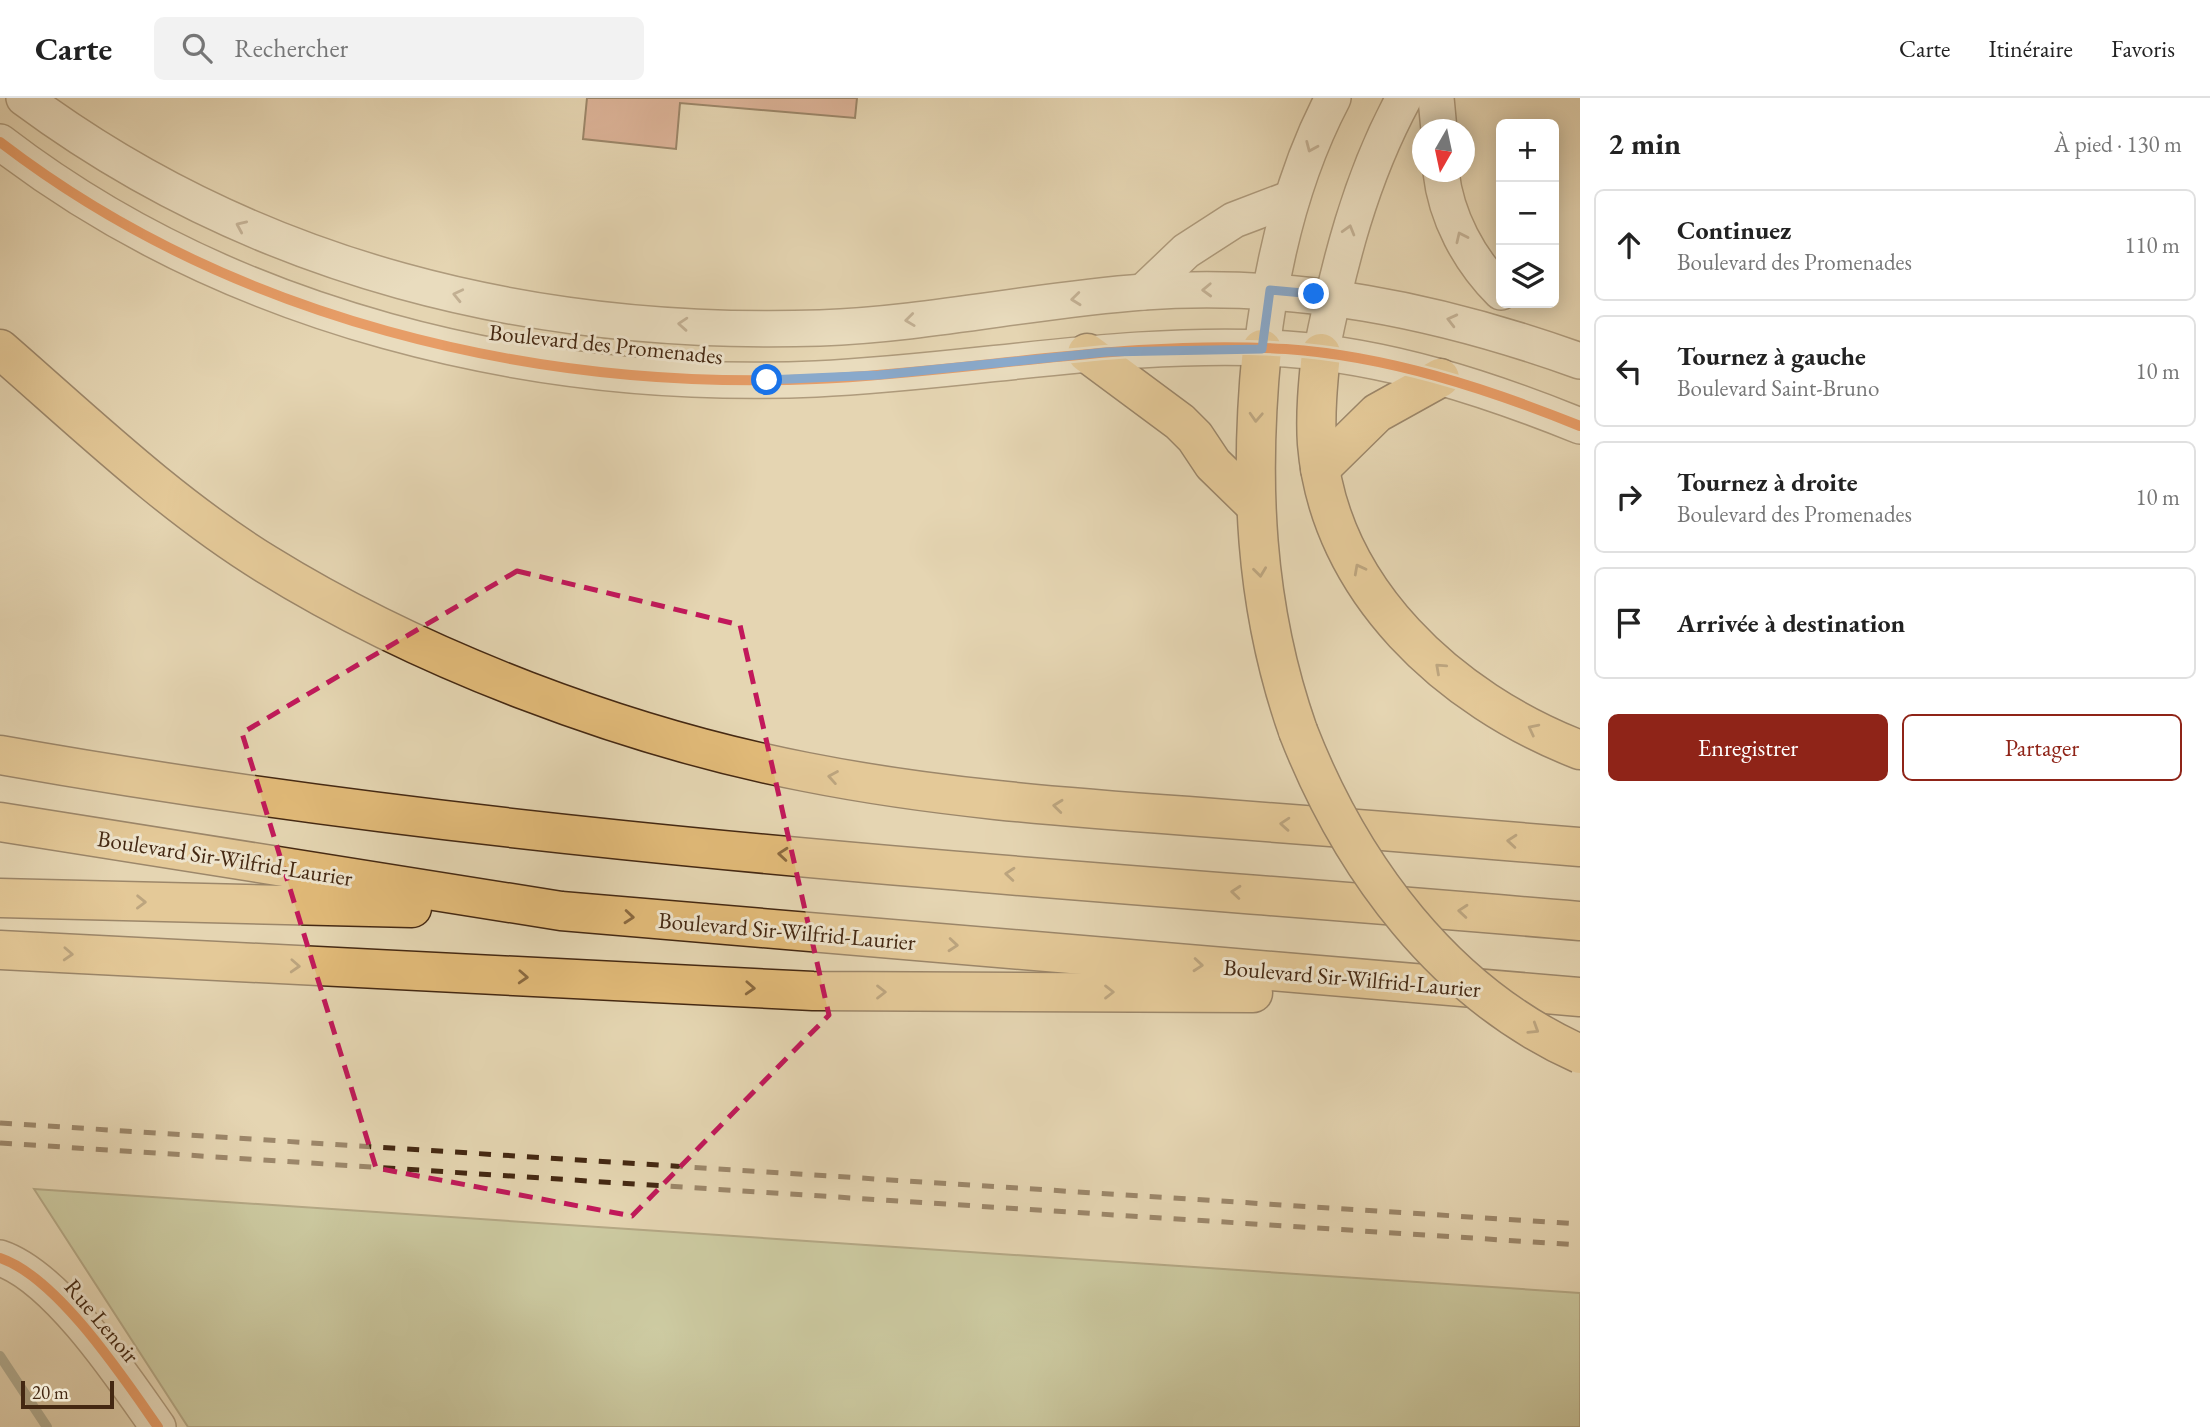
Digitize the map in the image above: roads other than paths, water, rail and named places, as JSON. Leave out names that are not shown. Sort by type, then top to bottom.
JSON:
[{"type":"highway","points":[[0,349],[197,517],[261,562],[333,604],[444,656],[626,725],[745,759],[883,786],[1083,808],[1580,846]]},
{"type":"highway","points":[[1262,349],[1255,433],[1254,504],[1263,598],[1279,672],[1314,772],[1345,830],[1388,896],[1425,941],[1490,1000],[1540,1033],[1580,1054]]},
{"type":"highway","points":[[1087,353],[1180,422],[1213,464],[1254,504]]},
{"type":"highway","points":[[1321,354],[1316,425],[1320,469],[1355,563],[1380,604],[1409,640],[1448,675],[1488,704],[1580,750]]},
{"type":"highway","points":[[1320,469],[1377,413],[1440,377]]},
{"type":"highway","points":[[0,755],[306,804],[556,834],[1580,921]]},
{"type":"highway","name":"Boulevard Sir-Wilfrid-Laurier","points":[[0,822],[561,911],[1580,997]]},
{"type":"highway","points":[[0,898],[561,911]]},
{"type":"highway","points":[[0,950],[813,991],[1539,994]]},
{"type":"street","name":"Boulevard des Promenades","points":[[24,98],[116,161],[246,228],[307,253],[373,275],[481,300],[627,320],[712,326],[818,328],[899,322],[1143,292],[1270,290],[1333,296],[1447,319],[1518,339],[1580,361]]},
{"type":"street","points":[[1262,349],[1270,290],[1292,198],[1333,98]]},
{"type":"street","points":[[1321,354],[1359,197],[1404,98]]},
{"type":"street","points":[[1436,98],[1437,119]]},
{"type":"street","name":"Boulevard des Promenades","points":[[0,142],[51,178],[131,228],[223,274],[361,324],[455,348],[605,370],[740,380],[856,377],[1087,353],[1262,349],[1321,354],[1440,377],[1508,398],[1580,426]]},
{"type":"street","points":[[1443,182],[1451,215],[1468,251],[1496,286]]},
{"type":"street","points":[[1143,292],[1186,251],[1234,220],[1292,198]]},
{"type":"street","points":[[1507,308],[1518,339]]},
{"type":"street","name":"Rue Lenoir","points":[[0,1258],[31,1273],[59,1300],[158,1427]]},
{"type":"waterway","points":[[0,1356],[47,1427]]},
{"type":"railway","points":[[0,1123],[1580,1224]]},
{"type":"railway","points":[[0,1143],[1580,1245]]}]
